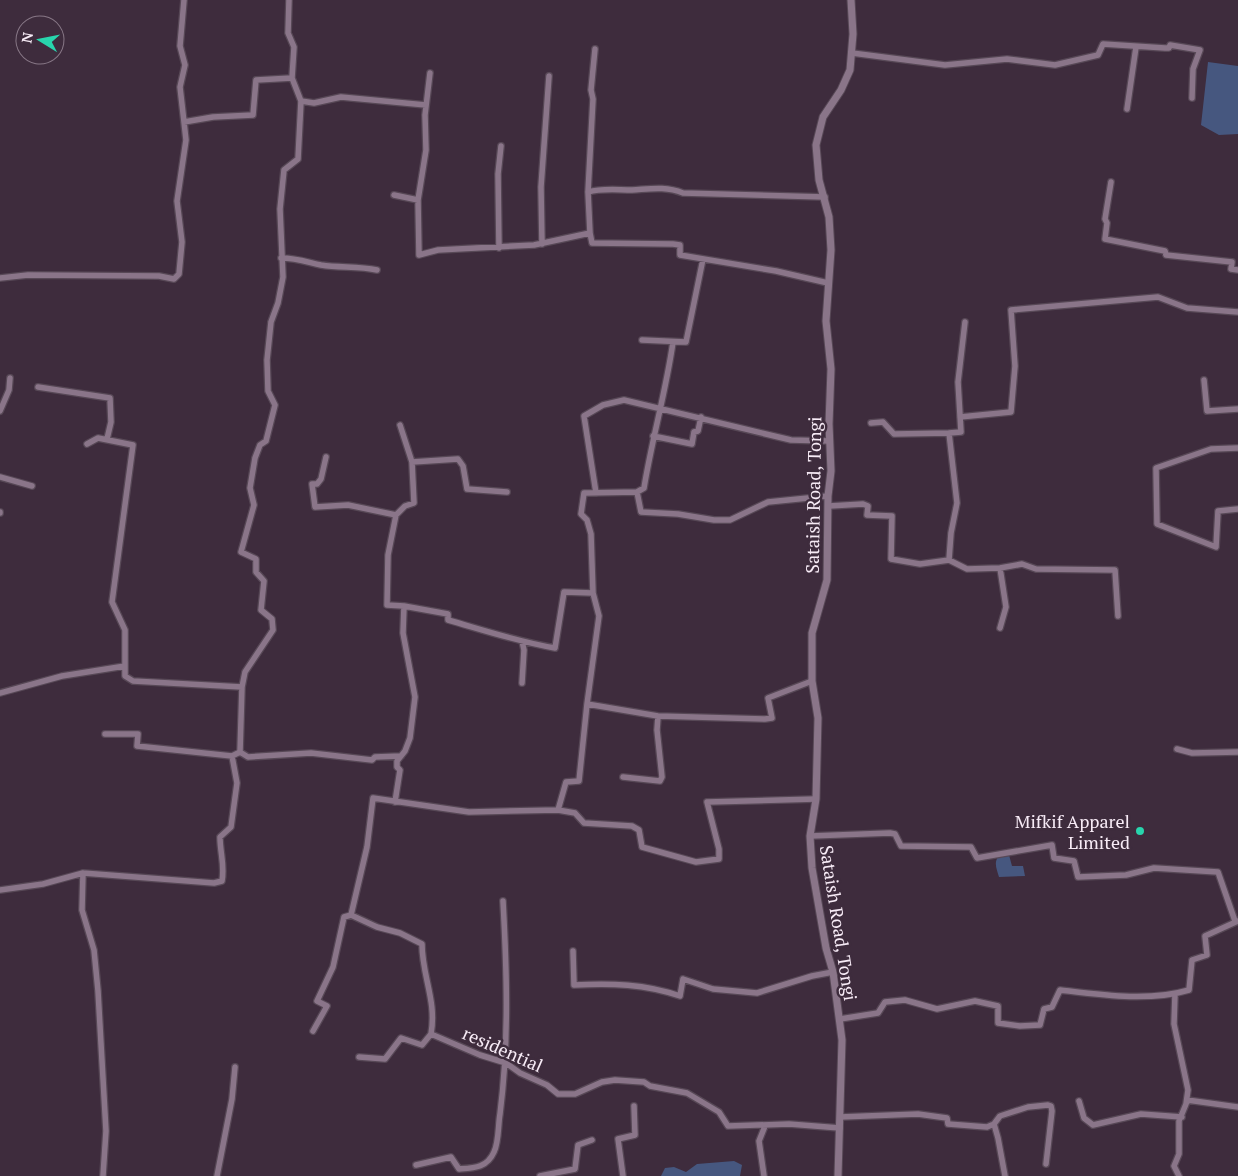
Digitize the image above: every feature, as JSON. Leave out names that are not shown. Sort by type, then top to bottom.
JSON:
[{"type":"street","points":[[0,278],[28,276],[159,276],[174,279],[179,274],[182,242],[176,201],[186,140],[180,87],[185,65],[180,46],[184,0]]},
{"type":"street","points":[[240,752],[242,687],[245,672],[273,630],[272,619],[260,610],[264,581],[256,572],[256,559],[241,552],[254,505],[250,488],[255,458],[260,445],[266,442],[275,405],[268,391],[267,360],[271,322],[278,303],[282,277],[282,190],[284,170],[298,159],[301,101],[292,78],[294,46],[288,33],[289,0]]},
{"type":"street","name":"Sataish Road, Tongi","points":[[838,1176],[842,1040],[833,972],[826,948],[812,868],[810,836],[816,799],[818,718],[812,681],[812,633],[828,580],[828,496],[831,471],[829,441],[831,369],[826,321],[831,250],[829,216],[819,180],[816,145],[824,117],[847,80],[852,53],[851,0]]},
{"type":"street","points":[[852,53],[945,65],[1007,59],[1055,65],[1098,55],[1102,44],[1169,48],[1170,45],[1200,50],[1193,69],[1192,98]]},
{"type":"street","points":[[1127,109],[1136,47]]},
{"type":"street","points":[[595,49],[591,90],[593,99],[588,192],[592,243],[680,245],[680,255],[776,271],[828,283]]},
{"type":"street","points":[[430,73],[426,105],[426,150],[418,200],[419,255],[438,250],[499,248],[542,244],[590,233]]},
{"type":"street","points":[[542,244],[541,187],[549,76]]},
{"type":"street","points":[[184,122],[228,115],[253,115],[256,80],[292,78]]},
{"type":"street","points":[[301,101],[314,104],[341,97],[426,105]]},
{"type":"street","points":[[499,248],[498,191],[501,146]]},
{"type":"street","points":[[1111,182],[1105,219],[1107,223],[1105,239],[1124,245],[1165,251],[1166,255],[1232,262],[1231,269],[1238,270]]},
{"type":"street","points":[[588,192],[598,189],[654,187],[671,188],[683,193],[825,197]]},
{"type":"street","points":[[394,195],[418,200]]},
{"type":"street","points":[[281,258],[320,264],[358,266],[377,270]]},
{"type":"street","points":[[642,340],[686,342],[703,259]]},
{"type":"street","points":[[960,417],[1011,412],[1015,366],[1011,310],[1158,297],[1187,308],[1238,312]]},
{"type":"street","points":[[871,423],[883,422],[894,434],[961,432],[958,382],[965,322]]},
{"type":"street","points":[[558,810],[563,786],[566,782],[579,781],[599,616],[593,593],[591,534],[587,520],[581,514],[584,493],[638,492],[644,488],[673,342]]},
{"type":"street","points":[[0,411],[9,390],[10,378]]},
{"type":"street","points":[[1204,380],[1208,411],[1238,409]]},
{"type":"street","points":[[38,387],[110,398],[111,422],[107,439]]},
{"type":"street","points":[[596,493],[584,416],[603,404],[624,400],[791,440],[829,441]]},
{"type":"street","points":[[653,436],[692,444],[694,432],[698,431],[700,418]]},
{"type":"street","points":[[400,425],[412,462],[414,503],[405,506],[396,515],[388,555],[387,605],[448,614],[448,620],[522,641],[538,642],[555,648],[564,592],[593,593]]},
{"type":"street","points":[[949,433],[957,504],[951,533],[949,560]]},
{"type":"street","points":[[86,444],[98,438],[133,444],[112,602],[125,630],[125,676],[133,681],[242,687]]},
{"type":"street","points":[[1238,448],[1211,449],[1156,468],[1157,524],[1216,547],[1218,511],[1238,509]]},
{"type":"street","points":[[326,458],[321,479],[317,484],[312,484],[315,507],[348,505],[396,515]]},
{"type":"street","points":[[412,462],[458,458],[463,466],[467,489],[507,492]]},
{"type":"street","points":[[0,477],[32,486]]},
{"type":"street","points":[[638,492],[641,512],[678,514],[714,520],[730,520],[768,502],[828,496]]},
{"type":"street","points":[[829,506],[863,504],[868,506],[867,515],[892,516],[891,559],[920,564],[949,560],[967,569],[1000,568],[1022,564],[1036,569],[1115,570],[1118,616]]},
{"type":"street","points":[[1000,568],[1006,607],[1000,628]]},
{"type":"street","points":[[394,802],[400,770],[396,767],[397,761],[410,738],[415,696],[403,633],[404,606]]},
{"type":"street","points":[[522,641],[524,650],[522,683]]},
{"type":"street","points":[[0,693],[62,676],[125,666]]},
{"type":"street","points":[[588,704],[658,716],[720,719],[772,718],[768,698],[812,681]]},
{"type":"street","points":[[623,777],[660,781],[662,778],[657,730],[658,716]]},
{"type":"street","points":[[105,734],[138,734],[137,746],[232,756],[240,752]]},
{"type":"street","points":[[1178,749],[1192,753],[1238,752]]},
{"type":"street","points":[[240,752],[248,757],[311,753],[372,760],[375,757],[400,756]]},
{"type":"street","points":[[0,890],[43,884],[83,873],[214,883],[222,881],[224,861],[220,854],[220,837],[231,827],[237,783],[232,756]]},
{"type":"street","points":[[351,915],[367,846],[373,798],[469,812],[558,810],[575,812],[584,823],[632,826],[639,830],[642,847],[696,862],[718,859],[719,849],[707,802],[816,799]]},
{"type":"street","points":[[810,836],[890,832],[895,834],[901,846],[971,847],[977,858],[1052,845],[1054,858],[1074,861],[1078,877],[1126,875],[1154,868],[1218,872],[1237,921],[1205,936],[1207,955],[1192,960],[1189,990],[1175,994],[1149,996],[1060,990],[1052,1007],[1044,1009],[1040,1025],[1020,1026],[998,1023],[998,1006],[975,1001],[938,1009],[905,1000],[885,1002],[878,1013],[840,1019]]},
{"type":"street","points":[[83,873],[82,910],[94,950],[98,991],[106,1130],[103,1176]]},
{"type":"street","points":[[416,1165],[450,1157],[459,1169],[483,1166],[495,1152],[506,1063],[507,970],[503,901]]},
{"type":"street","points":[[312,1031],[327,1006],[317,1000],[332,967],[344,917],[351,915],[377,927],[400,933],[422,944],[422,959],[433,1001],[431,1034],[422,1045],[401,1038],[385,1059],[359,1057]]},
{"type":"street","points":[[573,951],[574,985],[633,984],[659,989],[680,996],[683,979],[713,989],[757,993],[812,976],[833,972]]},
{"type":"street","points":[[1175,994],[1174,1024],[1186,1083],[1186,1104],[1182,1118],[1179,1121],[1179,1154],[1174,1166],[1179,1176]]},
{"type":"street","name":"residential","points":[[431,1034],[480,1055],[506,1063],[520,1073],[547,1085],[558,1094],[575,1094],[602,1082],[626,1079],[687,1093],[719,1112],[728,1126],[789,1124],[840,1128]]},
{"type":"street","points":[[217,1176],[232,1099],[235,1067]]},
{"type":"street","points":[[1079,1100],[1084,1118],[1093,1125],[1140,1114],[1182,1118]]},
{"type":"street","points":[[1186,1104],[1187,1100],[1238,1106]]},
{"type":"street","points":[[623,1176],[618,1139],[635,1135],[634,1106]]},
{"type":"street","points":[[840,1117],[918,1114],[947,1118],[948,1124],[979,1128],[994,1124],[1000,1116],[1028,1107],[1052,1106],[1046,1164]]},
{"type":"street","points":[[994,1124],[1005,1176]]},
{"type":"street","points":[[764,1176],[759,1141],[765,1126]]},
{"type":"street","points":[[540,1176],[575,1169],[578,1145],[592,1140]]},
{"type":"water","points":[[1208,62],[1238,66],[1238,134],[1219,135],[1201,125]]},
{"type":"water","points":[[1009,855],[1012,866],[1023,866],[1025,876],[999,877],[996,866],[997,858]]},
{"type":"water","points":[[734,1161],[742,1165],[740,1176],[661,1176],[665,1168],[674,1167],[686,1172],[697,1164]]},
{"type":"place","name":"Mifkif Apparel Limited","points":[[1140,831]]}]
